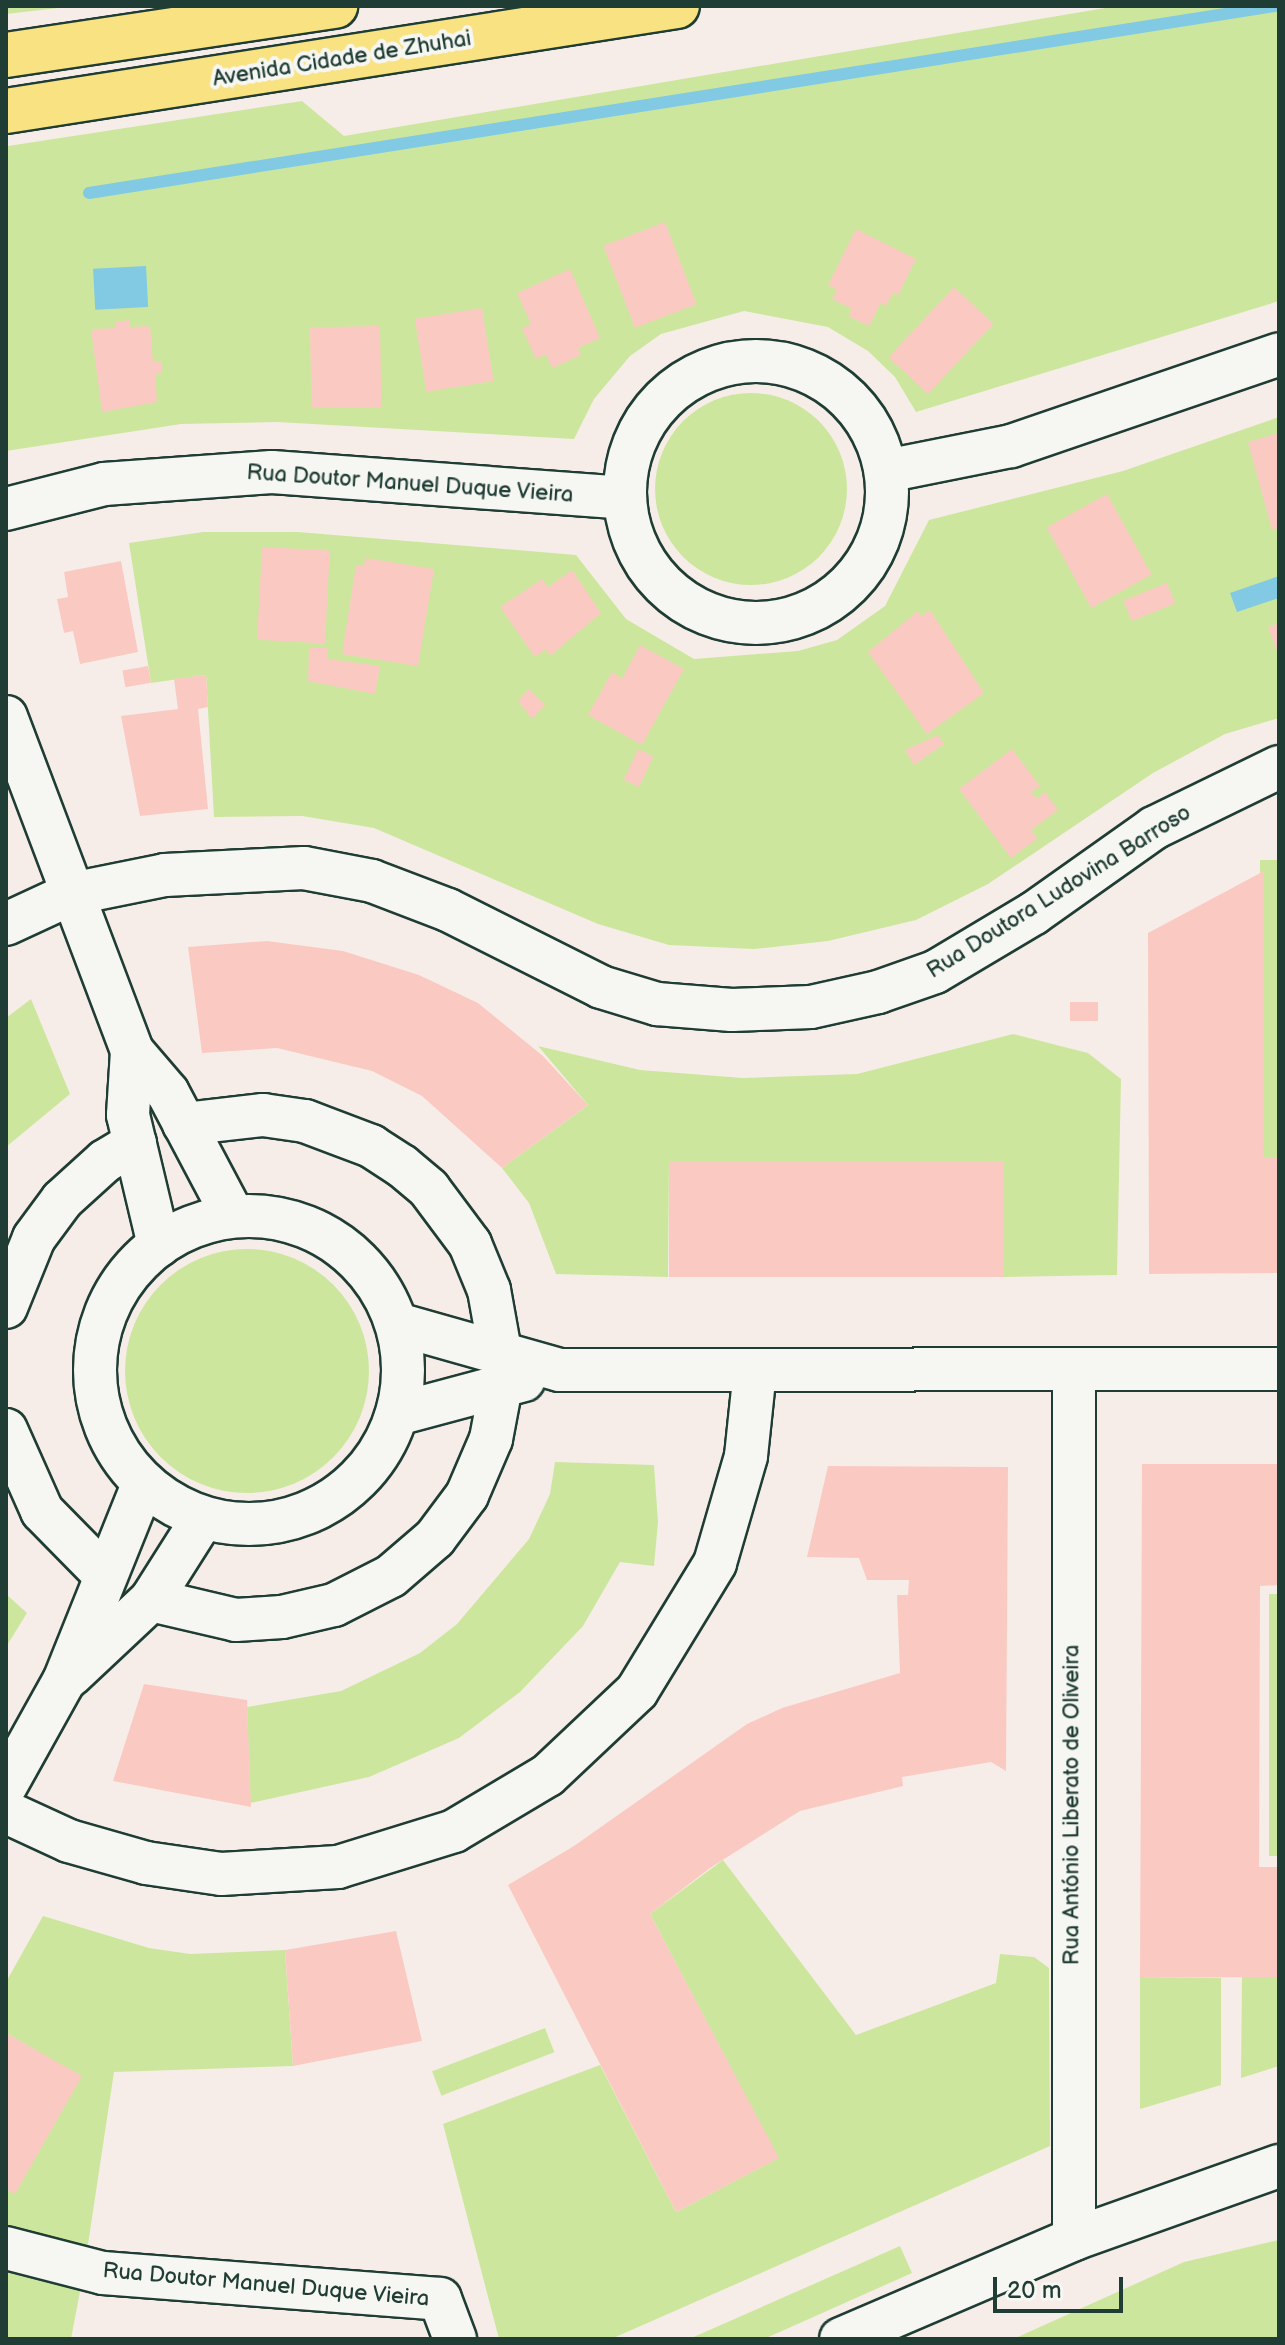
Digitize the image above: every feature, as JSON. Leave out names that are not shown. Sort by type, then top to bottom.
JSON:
[{"type":"main road","points":[[6,55],[335,6]]},
{"type":"main road","name":"Avenida Cidade de Zhuhai","points":[[6,111],[677,6]]},
{"type":"street","points":[[886,471],[1011,446],[1279,354]]},
{"type":"street","points":[[743,361],[782,363],[819,377],[840,393],[874,433],[886,471],[886,513],[872,554],[834,596],[810,612],[769,623],[727,621],[687,605],[655,577],[633,540],[625,498],[629,458],[644,422],[670,392],[704,371],[743,361]]},
{"type":"street","name":"Rua Doutor Manuel Duque Vieira","points":[[6,509],[104,484],[257,472],[625,498]]},
{"type":"street","points":[[6,717],[132,1051],[168,1093],[233,1216]]},
{"type":"street","name":"Rua Doutora Ludovina Barroso","points":[[6,924],[71,894],[165,875],[304,868],[372,881],[448,910],[601,987],[657,1004],[732,1010],[811,1007],[878,992],[935,972],[1034,913],[1154,828],[1279,767]]},
{"type":"street","points":[[132,1051],[128,1115],[159,1245]]},
{"type":"street","points":[[151,1600],[236,1620],[282,1617],[334,1605],[391,1576],[435,1538],[467,1495],[491,1439],[501,1371],[489,1290],[470,1244],[429,1189],[402,1166],[362,1141],[305,1121],[263,1115],[184,1124]]},
{"type":"street","points":[[6,1307],[20,1266],[62,1200],[105,1161],[135,1143]]},
{"type":"street","points":[[233,1216],[294,1222],[338,1243],[372,1276],[397,1324],[403,1366],[397,1414],[376,1458],[343,1494],[299,1517],[251,1525],[203,1518],[173,1506],[143,1484],[115,1448],[99,1406],[95,1361],[104,1316],[126,1276],[159,1245],[200,1224],[233,1216]]},
{"type":"street","points":[[397,1324],[501,1371]]},
{"type":"street","points":[[397,1414],[501,1371],[1279,1369]]},
{"type":"street","points":[[6,1812],[69,1841],[146,1863],[221,1874],[338,1867],[454,1831],[548,1775],[637,1691],[715,1563],[746,1456],[755,1370]]},
{"type":"street","name":"Rua António Liberato de Oliveira","points":[[1074,1370],[1074,2239]]},
{"type":"street","points":[[6,1430],[42,1511],[104,1574]]},
{"type":"street","points":[[6,1785],[64,1681],[104,1574],[143,1484]]},
{"type":"street","points":[[64,1681],[151,1600],[203,1518]]},
{"type":"street","points":[[841,2339],[1074,2239],[1279,2166]]},
{"type":"street","name":"Rua Doutor Manuel Duque Vieira","points":[[6,2248],[103,2273],[440,2299],[455,2339]]},
{"type":"green space","points":[[6,6],[76,6],[6,14]]},
{"type":"green space","points":[[1117,6],[1279,6],[1279,301],[916,412],[895,377],[868,351],[828,327],[744,311],[661,334],[630,356],[594,399],[574,439],[277,422],[181,424],[6,451],[8,146],[302,101],[344,136]]},
{"type":"green space","points":[[751,393],[788,400],[819,421],[840,452],[847,489],[840,526],[819,557],[788,578],[751,585],[714,578],[683,557],[662,526],[655,489],[662,452],[683,421],[714,400]]},
{"type":"green space","points":[[1279,417],[1279,718],[1225,734],[1153,773],[988,884],[916,920],[828,941],[754,949],[669,945],[598,924],[374,828],[302,816],[214,817],[206,675],[151,683],[129,543],[203,532],[298,532],[576,555],[626,619],[694,659],[798,651],[837,640],[885,606],[929,520],[1123,471]]},
{"type":"green space","points":[[1260,860],[1279,860],[1279,1158],[1260,1158]]},
{"type":"green space","points":[[31,999],[70,1094],[6,1147],[6,1018]]},
{"type":"green space","points":[[1013,1034],[1088,1053],[1121,1079],[1117,1275],[1004,1277],[1003,1162],[669,1161],[668,1277],[556,1274],[529,1203],[502,1168],[588,1105],[538,1046],[640,1070],[743,1078],[857,1074]]},
{"type":"green space","points":[[247,1249],[271,1251],[294,1258],[333,1285],[360,1324],[367,1347],[367,1395],[360,1418],[333,1457],[294,1484],[271,1491],[247,1493],[223,1491],[200,1484],[161,1457],[134,1418],[127,1395],[125,1371],[127,1347],[134,1324],[161,1285],[200,1258],[223,1251]]},
{"type":"green space","points":[[555,1462],[654,1465],[658,1522],[654,1566],[620,1562],[583,1626],[520,1692],[459,1738],[369,1777],[250,1803],[247,1707],[341,1691],[420,1653],[457,1624],[529,1539],[550,1494]]},
{"type":"green space","points":[[6,1594],[27,1613],[6,1647]]},
{"type":"green space","points":[[1269,1594],[1279,1594],[1279,1856],[1269,1856]]},
{"type":"green space","points":[[723,1860],[856,2035],[996,1983],[1000,1954],[1034,1957],[1049,1968],[1050,2146],[611,2339],[499,2339],[443,2124],[600,2065],[676,2212],[778,2158],[650,1914]]},
{"type":"green space","points":[[43,1916],[149,1948],[190,1954],[285,1950],[293,2066],[114,2072],[87,2251],[6,2233],[6,2189],[81,2077],[6,2033],[6,1982]]},
{"type":"green space","points":[[1279,1976],[1279,2066],[1241,2078],[1242,1977]]},
{"type":"green space","points":[[1140,1978],[1221,1978],[1221,2085],[1140,2109]]},
{"type":"green space","points":[[545,2028],[554,2052],[441,2096],[432,2071]]},
{"type":"green space","points":[[1279,2240],[1279,2339],[1013,2339],[1184,2262]]},
{"type":"green space","points":[[900,2246],[912,2273],[764,2339],[689,2339]]},
{"type":"green space","points":[[6,2268],[81,2286],[71,2339],[6,2339]]},
{"type":"water","points":[[146,266],[148,307],[95,310],[93,269]]},
{"type":"water","points":[[1279,576],[1279,598],[1237,612],[1230,593]]},
{"type":"building","points":[[665,222],[697,304],[635,328],[603,246]]},
{"type":"building","points":[[856,229],[916,259],[898,295],[893,293],[886,306],[881,303],[869,326],[848,316],[852,309],[832,299],[837,290],[828,285]]},
{"type":"building","points":[[570,269],[600,338],[578,348],[581,355],[552,368],[546,354],[536,359],[522,328],[531,324],[517,293]]},
{"type":"building","points":[[954,287],[993,324],[928,394],[889,357]]},
{"type":"building","points":[[482,308],[494,381],[426,392],[415,319]]},
{"type":"building","points":[[129,320],[130,327],[150,326],[153,362],[162,361],[162,374],[155,374],[157,402],[102,412],[91,329],[116,328],[115,322]]},
{"type":"building","points":[[380,326],[381,407],[311,408],[310,327]]},
{"type":"building","points":[[1279,433],[1279,528],[1272,530],[1248,442]]},
{"type":"building","points":[[1107,494],[1152,574],[1091,608],[1047,527]]},
{"type":"building","points":[[262,547],[330,551],[325,643],[257,640]]},
{"type":"building","points":[[365,558],[434,569],[418,666],[342,654],[356,565],[364,566]]},
{"type":"building","points":[[121,561],[138,652],[80,664],[73,631],[64,633],[57,599],[68,597],[64,572]]},
{"type":"building","points":[[572,570],[601,613],[550,656],[546,649],[535,657],[500,607],[542,579],[548,587]]},
{"type":"building","points":[[1167,583],[1175,603],[1132,621],[1123,601]]},
{"type":"building","points":[[930,610],[984,693],[927,734],[868,652],[918,611],[921,616]]},
{"type":"building","points":[[1279,623],[1279,657],[1268,627]]},
{"type":"building","points":[[640,645],[684,669],[642,745],[588,715],[612,672],[622,679]]},
{"type":"building","points":[[309,648],[328,648],[328,659],[380,666],[375,694],[308,681]]},
{"type":"building","points":[[148,666],[151,683],[125,687],[122,671]]},
{"type":"building","points":[[206,675],[208,707],[198,709],[208,809],[140,816],[121,716],[178,709],[174,679]]},
{"type":"building","points":[[529,689],[545,705],[532,719],[518,701]]},
{"type":"building","points":[[938,735],[944,744],[914,765],[905,750]]},
{"type":"building","points":[[638,749],[653,756],[639,787],[624,780]]},
{"type":"building","points":[[1012,749],[1040,786],[1031,792],[1037,799],[1045,792],[1058,810],[1031,830],[1037,839],[1011,858],[959,789]]},
{"type":"building","points":[[1264,871],[1263,1158],[1279,1158],[1279,1273],[1149,1274],[1148,933]]},
{"type":"building","points":[[267,941],[343,951],[419,975],[478,1003],[543,1056],[588,1105],[502,1168],[422,1096],[372,1071],[277,1048],[202,1053],[188,947]]},
{"type":"building","points":[[1070,1002],[1098,1002],[1098,1021],[1070,1021]]},
{"type":"building","points":[[669,1161],[1004,1161],[1004,1277],[669,1277]]},
{"type":"building","points":[[1142,1464],[1279,1464],[1279,1585],[1260,1586],[1259,1867],[1279,1867],[1279,1977],[1140,1978]]},
{"type":"building","points":[[828,1466],[1008,1467],[1006,1771],[991,1762],[902,1777],[903,1786],[800,1811],[710,1868],[650,1914],[779,2158],[676,2212],[508,1885],[574,1846],[747,1724],[782,1708],[900,1673],[897,1595],[908,1595],[909,1580],[867,1580],[859,1558],[807,1557]]},
{"type":"building","points":[[144,1684],[247,1700],[251,1807],[113,1781]]},
{"type":"building","points":[[396,1931],[422,2041],[293,2066],[285,1950]]},
{"type":"building","points":[[6,2033],[82,2076],[15,2194],[6,2189]]},
{"type":"waterway","points":[[89,193],[1275,6]]}]
